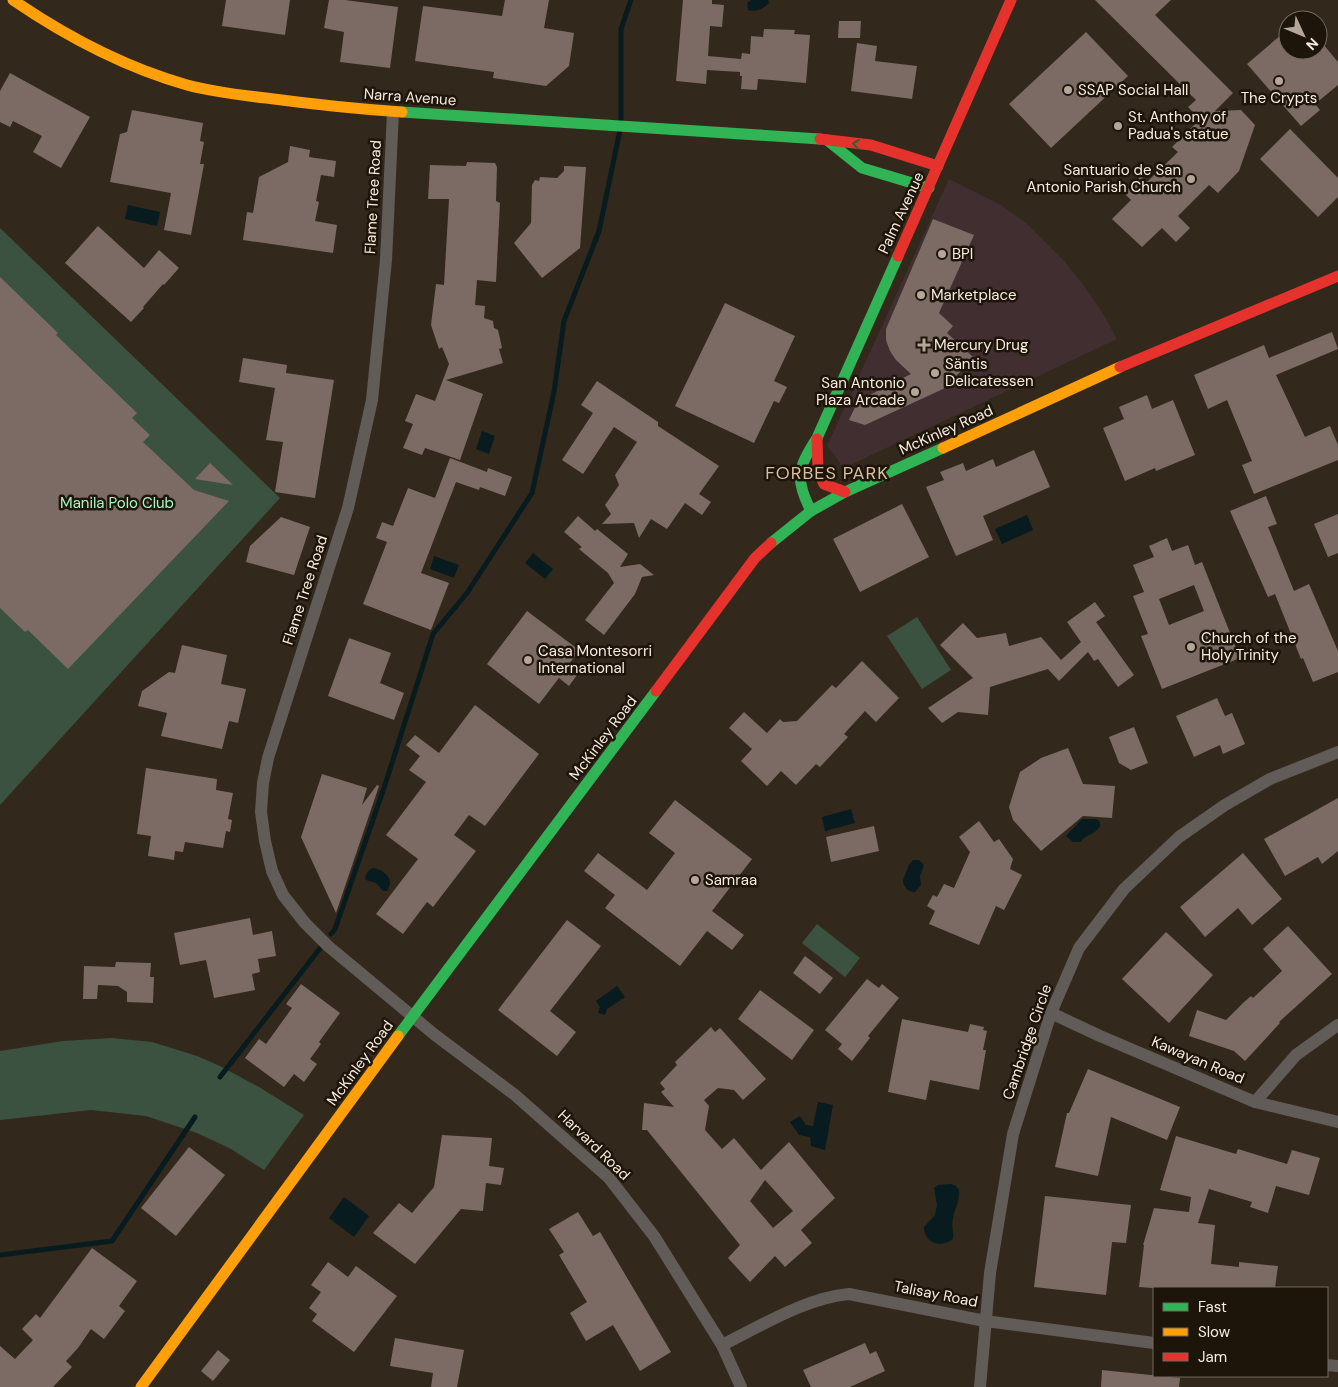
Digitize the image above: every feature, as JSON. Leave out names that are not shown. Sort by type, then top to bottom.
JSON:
[{"type":"street","name":"Narra Avenue","points":[[13,0],[82,44],[179,83],[227,92],[301,103],[393,112],[827,140],[871,146],[938,166]]},
{"type":"street","name":"Palm Avenue","points":[[811,512],[802,496],[799,478],[806,456],[817,438],[929,188],[1010,0]]},
{"type":"street","name":"Flame Tree Road","points":[[393,112],[386,260],[372,400],[348,508],[268,758],[263,784],[261,812],[272,872],[289,902],[305,923],[328,946],[413,1016]]},
{"type":"street","points":[[827,140],[862,168],[929,188]]},
{"type":"street","name":"McKinley Road","points":[[141,1387],[413,1016],[755,558],[776,538],[811,512],[844,492],[1136,360],[1338,276]]},
{"type":"street","name":"Palm Avenue","points":[[817,438],[818,470],[824,484],[844,492]]},
{"type":"street","name":"Cambridge Circle","points":[[980,1387],[990,1273],[1013,1134],[1051,1013],[1080,948],[1124,889],[1180,838],[1225,805],[1270,779],[1338,752]]},
{"type":"street","name":"Kawayan Road","points":[[1051,1013],[1255,1102],[1338,1122]]},
{"type":"street","name":"Harvard Road","points":[[413,1016],[435,1035],[515,1094],[609,1178],[654,1236],[722,1345],[741,1387]]},
{"type":"street","points":[[1255,1102],[1296,1054],[1338,1025]]},
{"type":"street","name":"Talisay Road","points":[[722,1345],[814,1301],[842,1294],[985,1321],[1153,1342]]},
{"type":"shaded area","points":[[751,0],[768,0],[769,3],[759,10],[748,10],[747,3]]},
{"type":"shaded area","points":[[949,179],[1001,205],[1026,223],[1065,262],[1084,286],[1101,310],[1117,339],[844,468],[827,446]]},
{"type":"shaded area","points":[[128,205],[160,212],[157,226],[125,219]]},
{"type":"shaded area","points":[[482,431],[495,436],[489,454],[476,449]]},
{"type":"shaded area","points":[[1027,515],[1033,530],[1002,544],[995,529]]},
{"type":"shaded area","points":[[533,553],[553,569],[545,579],[525,563]]},
{"type":"shaded area","points":[[434,556],[459,565],[454,578],[430,569]]},
{"type":"shaded area","points":[[851,809],[855,823],[825,831],[822,817]]},
{"type":"shaded area","points":[[1082,819],[1097,819],[1100,822],[1100,826],[1080,842],[1073,842],[1066,836]]},
{"type":"shaded area","points":[[913,860],[919,860],[924,865],[920,876],[921,885],[915,892],[906,889],[903,880]]},
{"type":"shaded area","points":[[374,868],[388,876],[390,883],[387,891],[383,891],[376,883],[366,880],[367,872]]},
{"type":"shaded area","points":[[617,986],[625,997],[607,1009],[605,1015],[598,1013],[600,1007],[596,1001]]},
{"type":"shaded area","points":[[818,1102],[833,1105],[825,1150],[811,1146],[810,1137],[799,1135],[790,1122],[800,1116],[806,1125],[813,1126]]},
{"type":"shaded area","points":[[951,1184],[959,1190],[952,1221],[953,1239],[949,1242],[934,1243],[927,1237],[924,1227],[935,1215],[937,1205],[934,1188],[938,1185]]},
{"type":"shaded area","points":[[344,1197],[369,1216],[354,1237],[329,1218]]},
{"type":"green space","name":"Manila Polo Club","points":[[0,228],[280,498],[0,805]]},
{"type":"green space","points":[[917,617],[951,670],[922,689],[887,636]]},
{"type":"green space","points":[[817,924],[860,958],[845,977],[802,943]]},
{"type":"green space","points":[[112,1038],[152,1042],[197,1056],[259,1087],[304,1115],[264,1170],[231,1149],[197,1133],[146,1116],[91,1110],[0,1120],[0,1051],[63,1041]]},
{"type":"building","points":[[226,0],[290,0],[285,35],[222,26]]},
{"type":"building","points":[[329,0],[345,0],[398,7],[390,68],[340,62],[344,32],[324,28]]},
{"type":"building","points":[[505,0],[549,0],[544,28],[574,33],[569,66],[546,86],[493,78],[494,72],[415,61],[423,6],[502,16]]},
{"type":"building","points":[[683,0],[712,0],[712,4],[724,5],[722,27],[710,26],[708,56],[741,59],[742,53],[750,54],[751,36],[763,37],[764,29],[795,30],[794,34],[810,35],[806,83],[758,79],[757,90],[741,89],[742,76],[740,76],[740,72],[707,70],[706,84],[676,81]]},
{"type":"building","name":"Santuario de San Antonio Parish Church","points":[[1095,0],[1171,0],[1155,15],[1233,93],[1215,111],[1241,110],[1255,125],[1239,171],[1218,193],[1209,185],[1178,216],[1190,228],[1176,242],[1162,228],[1142,247],[1112,219],[1131,200],[1124,193],[1141,176],[1147,182],[1178,152],[1172,147],[1200,119],[1188,107],[1196,100]]},
{"type":"building","points":[[839,21],[861,21],[860,38],[838,38]]},
{"type":"building","name":"SSAP Social Hall","points":[[1086,32],[1128,76],[1051,148],[1009,104]]},
{"type":"building","name":"The Crypts","points":[[1278,38],[1278,60],[1328,60],[1328,50],[1338,62],[1338,85],[1315,104],[1320,110],[1301,126],[1247,64]]},
{"type":"building","points":[[857,43],[877,46],[875,61],[917,66],[912,99],[851,91]]},
{"type":"building","points":[[10,73],[90,117],[61,168],[33,152],[42,136],[13,121],[10,127],[0,122],[0,91]]},
{"type":"building","points":[[132,110],[203,123],[200,141],[204,142],[200,164],[204,164],[191,235],[164,230],[171,193],[110,182],[120,134],[127,132]]},
{"type":"building","points":[[1290,129],[1338,178],[1338,197],[1318,217],[1260,159]]},
{"type":"building","points":[[290,146],[310,150],[309,157],[336,161],[334,177],[321,175],[316,201],[319,202],[315,221],[337,225],[333,253],[243,240],[247,212],[253,213],[259,177],[288,162]]},
{"type":"building","points":[[467,162],[495,163],[497,167],[496,201],[500,203],[496,282],[477,280],[475,305],[485,306],[484,318],[493,321],[494,328],[498,330],[502,348],[499,349],[503,363],[446,380],[483,394],[460,460],[425,448],[422,455],[403,448],[413,424],[405,421],[416,394],[435,401],[449,364],[442,347],[439,349],[431,325],[436,284],[444,285],[449,199],[428,199],[430,165],[466,166]]},
{"type":"building","points":[[564,166],[586,167],[580,248],[542,278],[514,243],[531,223],[532,185],[535,180],[539,181],[540,177],[557,178],[564,171]]},
{"type":"building","points":[[933,219],[974,235],[939,313],[953,326],[947,333],[974,358],[943,389],[865,425],[849,420],[858,401],[911,374],[896,360],[890,351],[886,340],[886,329]]},
{"type":"building","points":[[98,226],[144,268],[159,250],[179,268],[131,322],[65,263]]},
{"type":"building","points":[[0,277],[58,333],[56,335],[137,413],[132,418],[150,435],[143,442],[194,490],[229,501],[68,669],[28,630],[25,632],[0,608]]},
{"type":"building","points":[[725,303],[795,336],[774,381],[787,387],[779,403],[774,401],[754,443],[675,406]]},
{"type":"building","points":[[1332,332],[1338,349],[1276,375],[1305,437],[1330,426],[1338,445],[1338,460],[1254,494],[1242,465],[1252,461],[1227,400],[1208,409],[1194,375],[1264,345],[1269,358]]},
{"type":"building","points":[[243,358],[287,365],[286,373],[334,380],[315,498],[275,492],[283,442],[266,440],[275,388],[239,382]]},
{"type":"building","points":[[597,381],[658,422],[658,426],[719,466],[699,494],[711,502],[702,515],[685,503],[667,529],[651,519],[639,538],[634,523],[602,524],[611,514],[605,505],[619,485],[615,475],[637,442],[614,427],[583,474],[562,460],[593,413],[581,405]]},
{"type":"building","points":[[1147,395],[1152,409],[1173,400],[1195,455],[1156,471],[1155,468],[1125,481],[1103,428],[1124,419],[1119,407]]},
{"type":"building","points":[[1034,450],[1050,487],[983,516],[993,540],[956,556],[926,487],[944,480],[940,472],[963,463],[966,471],[993,459],[996,467]]},
{"type":"building","points":[[450,458],[487,472],[488,468],[512,477],[505,496],[480,487],[479,490],[456,482],[421,573],[449,583],[431,630],[363,604],[387,542],[376,538],[382,522],[393,526],[408,488],[435,498]]},
{"type":"building","points":[[210,463],[233,485],[195,479]]},
{"type":"building","points":[[1266,496],[1277,524],[1268,527],[1294,591],[1309,584],[1338,651],[1338,672],[1313,682],[1303,658],[1301,659],[1275,594],[1268,597],[1230,511]]},
{"type":"building","points":[[902,504],[929,557],[860,592],[833,539]]},
{"type":"building","points":[[1338,514],[1338,553],[1328,557],[1314,524]]},
{"type":"building","points":[[578,516],[595,531],[597,529],[628,554],[620,567],[640,564],[654,575],[642,577],[635,594],[604,635],[585,620],[614,583],[608,573],[579,549],[582,547],[564,532]]},
{"type":"building","points":[[281,517],[310,527],[294,575],[246,562],[250,546]]},
{"type":"building","points":[[1167,538],[1172,551],[1188,545],[1195,565],[1202,562],[1240,658],[1162,689],[1141,636],[1148,634],[1133,596],[1144,592],[1133,565],[1154,557],[1149,546]],"holes":[[[1194,585],[1204,611],[1169,625],[1159,599]]]},
{"type":"building","points":[[1095,602],[1105,616],[1096,622],[1134,675],[1118,687],[1098,659],[1094,661],[1088,652],[1059,681],[1048,669],[990,687],[988,715],[958,712],[942,723],[928,708],[973,678],[940,645],[963,623],[977,638],[1006,633],[1009,646],[1041,637],[1061,660],[1081,642],[1067,622]]},
{"type":"building","points":[[527,611],[579,650],[570,663],[580,671],[569,686],[559,678],[539,704],[487,664]]},
{"type":"building","points":[[349,638],[391,653],[380,683],[404,693],[394,720],[328,696]]},
{"type":"building","points":[[182,645],[227,655],[221,684],[246,689],[238,723],[229,721],[222,749],[161,736],[167,713],[138,706],[142,691],[169,672],[175,673]]},
{"type":"building","points":[[862,661],[899,698],[876,722],[865,711],[844,734],[848,737],[820,767],[816,764],[796,785],[781,771],[767,786],[741,761],[752,749],[729,728],[744,712],[767,733],[780,719],[783,722],[797,721],[832,685],[836,688]]},
{"type":"building","points":[[1217,698],[1225,716],[1232,713],[1245,744],[1223,754],[1220,745],[1194,757],[1176,716]]},
{"type":"building","points":[[475,705],[539,754],[485,826],[469,815],[454,835],[476,851],[433,907],[427,902],[403,934],[376,914],[418,859],[386,835],[426,782],[409,770],[420,756],[406,745],[415,735],[439,753]]},
{"type":"building","points":[[1134,727],[1148,763],[1131,770],[1119,763],[1109,737]]},
{"type":"building","points":[[1068,748],[1083,784],[1115,786],[1112,818],[1083,816],[1041,851],[1013,820],[1009,807],[1020,772],[1041,758]]},
{"type":"building","points":[[146,768],[217,779],[216,790],[233,793],[228,819],[232,820],[230,832],[226,831],[223,848],[185,842],[183,852],[175,851],[174,860],[148,856],[151,836],[137,834]]},
{"type":"building","points":[[322,774],[367,788],[362,805],[377,785],[379,786],[336,913],[301,837]]},
{"type":"building","points":[[1338,798],[1338,851],[1322,864],[1318,857],[1285,876],[1264,839]]},
{"type":"building","name":"Samraa","points":[[675,800],[752,859],[712,911],[744,935],[732,950],[707,931],[680,966],[605,908],[615,895],[584,871],[598,853],[647,890],[675,853],[649,833]]},
{"type":"building","points":[[979,821],[994,842],[999,839],[1013,859],[1010,869],[1022,875],[1004,910],[996,906],[979,945],[929,924],[935,911],[927,906],[933,895],[937,897],[944,884],[954,888],[970,852],[959,837]]},
{"type":"building","points":[[874,826],[879,851],[831,862],[826,837]]},
{"type":"building","points":[[1243,853],[1282,899],[1252,925],[1238,908],[1205,937],[1180,907]]},
{"type":"building","points":[[250,918],[253,935],[272,931],[276,956],[258,959],[260,972],[252,974],[255,990],[214,998],[206,960],[180,965],[174,933]]},
{"type":"building","points":[[567,920],[601,946],[550,1011],[576,1032],[557,1056],[498,1010]]},
{"type":"building","points":[[1288,926],[1332,974],[1279,1022],[1245,1061],[1234,1051],[1189,1036],[1197,1010],[1226,1020],[1251,996],[1253,998],[1282,971],[1263,949]]},
{"type":"building","points":[[1166,932],[1213,975],[1169,1023],[1122,979]]},
{"type":"building","points":[[805,956],[833,978],[820,994],[793,973]]},
{"type":"building","points":[[116,962],[151,963],[150,977],[154,977],[153,1003],[127,1002],[127,992],[118,986],[98,985],[97,999],[83,999],[84,966],[115,967]]},
{"type":"building","points":[[867,979],[879,988],[882,984],[899,998],[868,1036],[870,1038],[852,1061],[838,1049],[842,1044],[825,1030]]},
{"type":"building","points":[[301,984],[340,1013],[319,1042],[321,1044],[310,1059],[317,1064],[304,1082],[294,1074],[284,1087],[245,1058],[259,1039],[266,1044],[292,1008],[286,1004]]},
{"type":"building","points":[[760,990],[814,1030],[792,1060],[738,1019]]},
{"type":"building","points":[[902,1019],[968,1032],[970,1024],[984,1027],[983,1030],[987,1031],[983,1050],[986,1050],[979,1090],[930,1080],[926,1100],[888,1092]]},
{"type":"building","points":[[711,1027],[715,1032],[720,1028],[766,1079],[743,1100],[734,1090],[718,1088],[704,1100],[709,1106],[705,1130],[722,1149],[734,1138],[761,1170],[789,1142],[835,1198],[801,1230],[812,1243],[785,1267],[775,1256],[750,1282],[728,1258],[740,1245],[647,1130],[642,1130],[644,1103],[674,1107],[661,1092],[665,1089],[660,1083],[677,1065],[675,1062]],"holes":[[[765,1180],[793,1211],[773,1228],[750,1201]]]},
{"type":"building","points":[[1088,1069],[1180,1107],[1167,1140],[1111,1117],[1098,1176],[1055,1167],[1067,1113],[1069,1113]]},
{"type":"building","points":[[442,1135],[492,1138],[489,1166],[504,1168],[501,1185],[486,1183],[483,1211],[461,1209],[415,1264],[373,1233],[399,1203],[412,1213],[434,1187]]},
{"type":"building","points":[[1176,1136],[1236,1154],[1238,1149],[1287,1164],[1292,1150],[1320,1158],[1309,1195],[1276,1186],[1268,1213],[1250,1207],[1252,1202],[1209,1189],[1198,1223],[1215,1225],[1211,1264],[1239,1267],[1239,1262],[1278,1266],[1275,1287],[1139,1287],[1143,1245],[1154,1208],[1189,1212],[1191,1197],[1160,1190]]},
{"type":"building","points":[[189,1147],[225,1175],[176,1236],[141,1208]]},
{"type":"building","points":[[1045,1196],[1131,1205],[1126,1243],[1112,1242],[1106,1295],[1034,1287]]},
{"type":"building","points":[[578,1212],[593,1236],[600,1232],[671,1352],[640,1371],[613,1325],[586,1341],[570,1313],[587,1302],[559,1255],[564,1252],[549,1229]]},
{"type":"building","points":[[92,1248],[137,1281],[119,1306],[125,1311],[104,1339],[91,1329],[66,1361],[72,1367],[53,1387],[0,1387],[0,1346],[15,1359],[33,1340],[22,1329],[36,1314],[40,1318]]},
{"type":"building","points":[[328,1262],[348,1277],[356,1266],[397,1296],[354,1352],[312,1321],[317,1314],[309,1308],[321,1292],[311,1285]]},
{"type":"building","points":[[395,1338],[464,1350],[457,1387],[431,1387],[433,1373],[390,1366]]},
{"type":"building","points":[[865,1343],[870,1354],[876,1351],[885,1371],[850,1387],[811,1387],[803,1370]]},
{"type":"building","points":[[218,1350],[230,1360],[213,1381],[201,1371]]},
{"type":"building","points":[[1102,1370],[1153,1375],[1153,1377],[1180,1378],[1179,1387],[1101,1387]]},
{"type":"waterway","points":[[621,121],[621,29],[631,0]]},
{"type":"waterway","points":[[331,934],[335,929],[384,788],[433,634],[467,593],[532,493],[554,392],[564,321],[599,231],[620,130]]},
{"type":"waterway","points":[[220,1077],[321,947]]},
{"type":"waterway","points":[[0,1255],[112,1241],[195,1117]]},
{"type":"traffic: fast","points":[[402,112],[820,139]]},
{"type":"traffic: fast","points":[[827,140],[862,168],[929,188]]},
{"type":"traffic: fast","points":[[811,511],[800,481],[802,466],[817,438],[898,256]]},
{"type":"traffic: fast","points":[[771,543],[811,511],[845,492],[943,448]]},
{"type":"traffic: fast","points":[[398,1036],[656,691]]},
{"type":"traffic: slow","points":[[13,0],[33,14],[97,50],[164,78],[187,85],[246,96],[402,112]]},
{"type":"traffic: slow","points":[[943,448],[1120,367]]},
{"type":"traffic: slow","points":[[141,1387],[398,1036]]},
{"type":"traffic: jam","points":[[898,256],[1011,0]]},
{"type":"traffic: jam","points":[[820,139],[871,145],[938,166]]},
{"type":"traffic: jam","points":[[1120,367],[1338,276]]},
{"type":"traffic: jam","points":[[817,439],[818,470],[824,484],[845,492]]},
{"type":"traffic: jam","points":[[656,691],[755,558],[771,543]]},
{"type":"place","name":"The Crypts","points":[[1279,81]]},
{"type":"place","name":"SSAP Social Hall","points":[[1068,90]]},
{"type":"place","name":"St. Anthony of Padua's statue","points":[[1118,126]]},
{"type":"place","name":"Santuario de San Antonio Parish Church","points":[[1191,179]]},
{"type":"place","name":"BPI","points":[[942,254]]},
{"type":"place","name":"Marketplace","points":[[921,295]]},
{"type":"place","name":"Mercury Drug","points":[[924,345]]},
{"type":"place","name":"Säntis Delicatessen","points":[[935,373]]},
{"type":"place","name":"San Antonio Plaza Arcade","points":[[915,392]]},
{"type":"place","name":"Church of the Holy Trinity","points":[[1191,647]]},
{"type":"place","name":"Casa Montesorri International","points":[[528,660]]},
{"type":"place","name":"Samraa","points":[[695,880]]},
{"type":"district","name":"FORBES PARK","points":[[827,473]]}]
